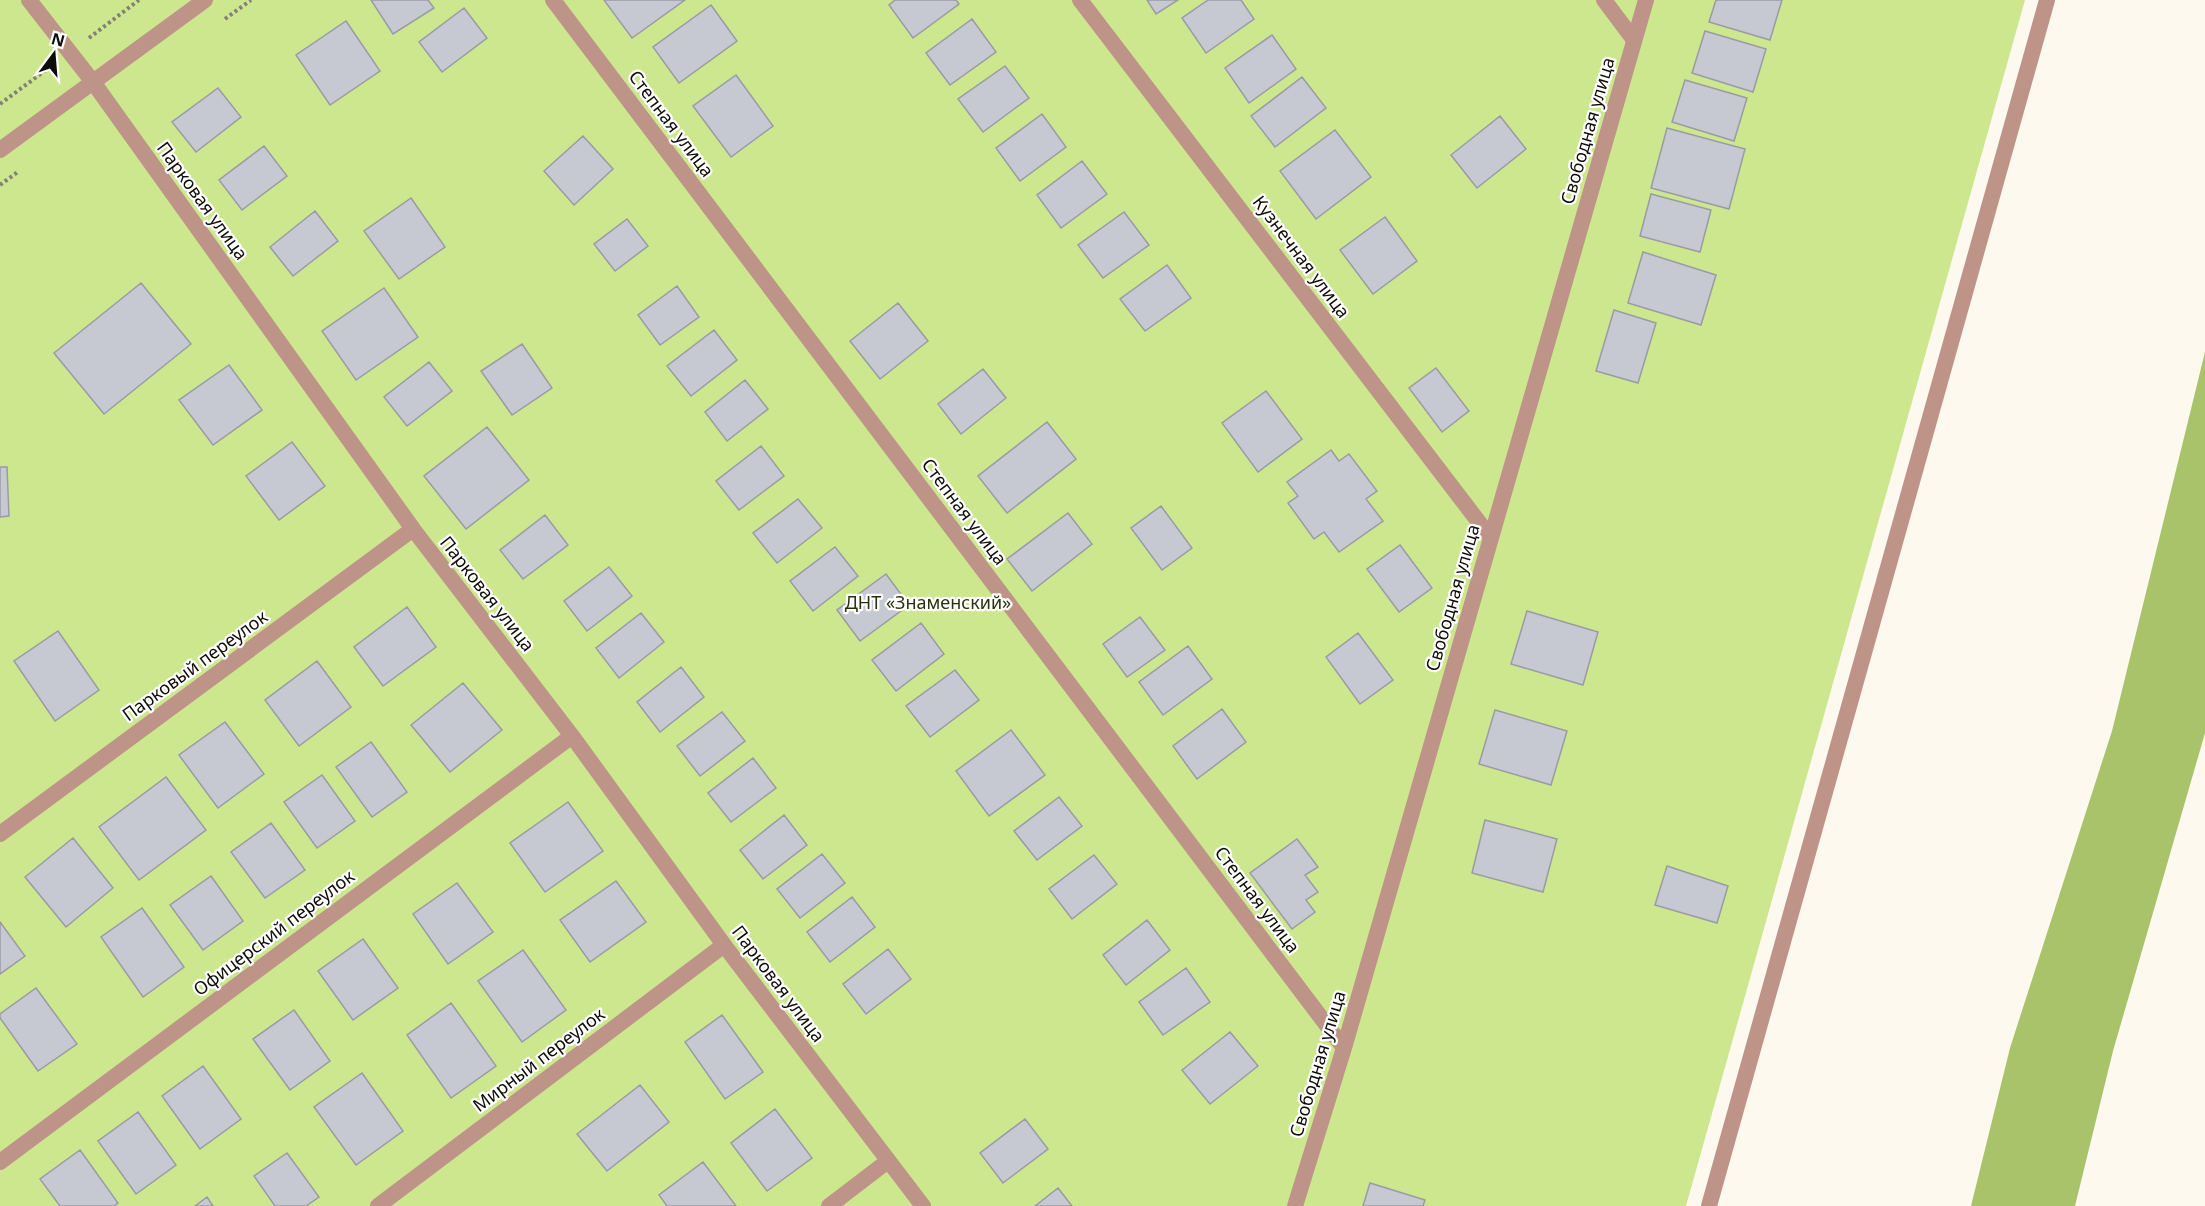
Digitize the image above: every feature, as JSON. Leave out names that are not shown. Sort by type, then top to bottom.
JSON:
[{"type":"street","name":"Парковая улица","points":[[29,0],[93,82],[413,529],[572,736],[724,945],[923,1206]]},
{"type":"street","points":[[0,150],[205,0]]},
{"type":"street","name":"Степная улица","points":[[553,0],[1344,1048]]},
{"type":"street","name":"Кузнечная улица","points":[[1080,0],[1491,538]]},
{"type":"street","points":[[1604,0],[1634,40]]},
{"type":"street","name":"Свободная улица","points":[[1295,1206],[1344,1048],[1646,0]]},
{"type":"street","points":[[1709,1206],[2047,0]]},
{"type":"street","name":"Парковый переулок","points":[[0,834],[413,529]]},
{"type":"street","name":"Офицерский переулок","points":[[0,1162],[572,736]]},
{"type":"street","name":"Мирный переулок","points":[[378,1206],[724,945]]},
{"type":"street","points":[[829,1206],[888,1161]]},
{"type":"green space","name":"ДНТ «Знаменский»","points":[[0,0],[2025,0],[1686,1206],[0,1206]]},
{"type":"green space","points":[[2205,352],[2205,733],[2113,1051],[2075,1206],[1971,1206],[2010,1048],[2112,731]]},
{"type":"building","points":[[371,0],[428,0],[434,8],[393,34]]},
{"type":"building","points":[[604,0],[685,0],[632,38]]},
{"type":"building","points":[[895,0],[956,0],[959,4],[913,38],[889,5]]},
{"type":"building","points":[[1147,0],[1178,0],[1156,14]]},
{"type":"building","points":[[1208,0],[1241,0],[1254,19],[1206,53],[1182,18]]},
{"type":"building","points":[[1716,0],[1782,0],[1770,40],[1709,22]]},
{"type":"building","points":[[711,5],[737,41],[679,83],[653,47]]},
{"type":"building","points":[[464,8],[487,38],[442,72],[419,42]]},
{"type":"building","points":[[972,19],[996,52],[950,85],[926,53]]},
{"type":"building","points":[[346,21],[380,71],[330,105],[296,55]]},
{"type":"building","points":[[1705,31],[1766,49],[1753,92],[1692,73]]},
{"type":"building","points":[[1272,35],[1296,69],[1249,103],[1225,68]]},
{"type":"building","points":[[1005,66],[1029,98],[983,132],[958,99]]},
{"type":"building","points":[[736,75],[773,126],[731,157],[693,106]]},
{"type":"building","points":[[1302,77],[1326,108],[1275,147],[1251,116]]},
{"type":"building","points":[[1685,80],[1747,98],[1734,141],[1672,122]]},
{"type":"building","points":[[218,88],[241,117],[196,152],[172,122]]},
{"type":"building","points":[[1042,114],[1066,147],[1020,181],[996,148]]},
{"type":"building","points":[[1500,116],[1526,149],[1477,188],[1451,155]]},
{"type":"building","points":[[1667,128],[1745,149],[1729,209],[1651,188]]},
{"type":"building","points":[[1335,130],[1371,177],[1316,219],[1280,171]]},
{"type":"building","points":[[583,136],[613,169],[574,205],[544,171]]},
{"type":"building","points":[[264,146],[287,176],[242,210],[219,180]]},
{"type":"building","points":[[1082,161],[1107,194],[1061,228],[1037,195]]},
{"type":"building","points":[[1651,194],[1711,210],[1700,252],[1640,236]]},
{"type":"building","points":[[411,198],[445,247],[399,279],[364,231]]},
{"type":"building","points":[[315,211],[338,241],[293,276],[270,247]]},
{"type":"building","points":[[1124,212],[1149,245],[1103,278],[1078,245]]},
{"type":"building","points":[[1385,217],[1417,261],[1373,294],[1340,250]]},
{"type":"building","points":[[627,219],[648,246],[615,271],[594,244]]},
{"type":"building","points":[[1643,252],[1716,275],[1701,325],[1628,303]]},
{"type":"building","points":[[1167,265],[1191,298],[1145,331],[1120,299]]},
{"type":"building","points":[[141,283],[191,344],[104,414],[54,353]]},
{"type":"building","points":[[677,286],[699,317],[660,345],[638,315]]},
{"type":"building","points":[[384,288],[418,337],[356,380],[322,331]]},
{"type":"building","points":[[898,303],[928,341],[880,379],[850,341]]},
{"type":"building","points":[[1614,310],[1656,323],[1638,383],[1596,371]]},
{"type":"building","points":[[714,330],[737,360],[691,396],[667,366]]},
{"type":"building","points":[[522,344],[552,388],[512,415],[481,371]]},
{"type":"building","points":[[429,362],[452,391],[407,426],[384,397]]},
{"type":"building","points":[[229,365],[262,410],[213,445],[179,400]]},
{"type":"building","points":[[1436,368],[1469,411],[1442,432],[1409,388]]},
{"type":"building","points":[[983,369],[1006,398],[961,434],[938,404]]},
{"type":"building","points":[[745,380],[768,409],[727,441],[705,412]]},
{"type":"building","points":[[1266,391],[1302,439],[1258,472],[1222,423]]},
{"type":"building","points":[[1047,422],[1076,459],[1007,513],[978,476]]},
{"type":"building","points":[[487,427],[529,480],[466,529],[424,476]]},
{"type":"building","points":[[292,442],[325,486],[279,520],[246,476]]},
{"type":"building","points":[[761,446],[784,476],[739,510],[716,481]]},
{"type":"building","points":[[1331,450],[1339,461],[1349,454],[1377,491],[1366,499],[1383,521],[1339,552],[1324,532],[1314,539],[1288,503],[1298,496],[1287,482]]},
{"type":"building","points":[[0,467],[7,467],[9,516],[0,517]]},
{"type":"building","points":[[798,499],[822,528],[777,563],[753,533]]},
{"type":"building","points":[[1161,506],[1192,548],[1162,570],[1131,528]]},
{"type":"building","points":[[1068,513],[1092,544],[1032,591],[1007,559]]},
{"type":"building","points":[[545,515],[568,545],[523,579],[500,550]]},
{"type":"building","points":[[1400,545],[1432,588],[1399,612],[1367,569]]},
{"type":"building","points":[[835,547],[858,576],[813,611],[790,581]]},
{"type":"building","points":[[609,567],[632,596],[587,631],[564,601]]},
{"type":"building","points":[[886,574],[909,605],[860,641],[837,610]]},
{"type":"building","points":[[407,607],[436,647],[383,686],[354,647]]},
{"type":"building","points":[[1527,611],[1598,632],[1583,685],[1511,664]]},
{"type":"building","points":[[641,613],[664,642],[619,678],[596,648]]},
{"type":"building","points":[[1140,617],[1165,650],[1127,677],[1103,644]]},
{"type":"building","points":[[921,623],[944,654],[896,691],[872,660]]},
{"type":"building","points":[[58,631],[99,690],[55,721],[14,661]]},
{"type":"building","points":[[1358,633],[1393,680],[1360,704],[1326,657]]},
{"type":"building","points":[[1188,646],[1212,679],[1163,715],[1139,682]]},
{"type":"building","points":[[317,661],[351,707],[299,746],[265,700]]},
{"type":"building","points":[[681,667],[704,697],[660,732],[637,702]]},
{"type":"building","points":[[955,670],[979,700],[930,737],[906,706]]},
{"type":"building","points":[[463,683],[502,730],[450,772],[411,725]]},
{"type":"building","points":[[1222,709],[1246,742],[1197,779],[1173,746]]},
{"type":"building","points":[[1495,710],[1567,731],[1551,785],[1479,764]]},
{"type":"building","points":[[722,712],[745,741],[700,776],[677,746]]},
{"type":"building","points":[[225,722],[264,774],[218,808],[179,755]]},
{"type":"building","points":[[1011,730],[1045,775],[989,816],[956,771]]},
{"type":"building","points":[[371,742],[407,792],[372,817],[336,767]]},
{"type":"building","points":[[753,758],[776,788],[731,822],[708,793]]},
{"type":"building","points":[[322,775],[355,821],[317,848],[284,802]]},
{"type":"building","points":[[166,777],[206,830],[139,880],[99,827]]},
{"type":"building","points":[[1059,797],[1082,826],[1037,860],[1014,831]]},
{"type":"building","points":[[568,802],[603,851],[545,892],[510,843]]},
{"type":"building","points":[[784,815],[807,845],[763,879],[740,850]]},
{"type":"building","points":[[1485,820],[1557,839],[1543,892],[1472,873]]},
{"type":"building","points":[[271,823],[305,870],[265,898],[231,852]]},
{"type":"building","points":[[73,838],[113,888],[66,927],[25,877]]},
{"type":"building","points":[[1297,839],[1318,867],[1305,875],[1318,892],[1306,900],[1315,912],[1292,929],[1250,873]]},
{"type":"building","points":[[822,854],[845,883],[800,918],[777,889]]},
{"type":"building","points":[[1094,855],[1117,884],[1072,919],[1049,889]]},
{"type":"building","points":[[1667,866],[1728,886],[1717,923],[1655,905]]},
{"type":"building","points":[[211,876],[243,921],[203,950],[170,905]]},
{"type":"building","points":[[616,881],[646,922],[590,962],[560,920]]},
{"type":"building","points":[[457,883],[493,932],[448,964],[413,914]]},
{"type":"building","points":[[852,897],[875,927],[830,962],[807,932]]},
{"type":"building","points":[[142,908],[184,967],[143,997],[101,937]]},
{"type":"building","points":[[1147,920],[1170,950],[1126,985],[1103,955]]},
{"type":"building","points":[[0,922],[25,956],[0,974]]},
{"type":"building","points":[[363,939],[398,988],[353,1020],[318,971]]},
{"type":"building","points":[[888,949],[911,979],[866,1014],[843,984]]},
{"type":"building","points":[[523,950],[566,1010],[522,1042],[478,981]]},
{"type":"building","points":[[1186,968],[1210,1002],[1163,1035],[1139,1002]]},
{"type":"building","points":[[36,988],[77,1044],[38,1071],[0,1018],[0,1014]]},
{"type":"building","points":[[451,1003],[496,1066],[451,1098],[407,1035]]},
{"type":"building","points":[[294,1010],[330,1061],[290,1090],[253,1039]]},
{"type":"building","points":[[722,1015],[763,1072],[725,1099],[685,1042]]},
{"type":"building","points":[[1230,1032],[1258,1066],[1210,1104],[1182,1070]]},
{"type":"building","points":[[203,1066],[241,1119],[200,1149],[162,1096]]},
{"type":"building","points":[[362,1073],[403,1131],[356,1165],[314,1107]]},
{"type":"building","points":[[640,1085],[669,1122],[607,1171],[577,1134]]},
{"type":"building","points":[[775,1109],[812,1158],[767,1191],[731,1143]]},
{"type":"building","points":[[138,1112],[176,1165],[136,1194],[98,1141]]},
{"type":"building","points":[[1025,1119],[1048,1149],[1003,1183],[980,1153]]},
{"type":"building","points":[[80,1150],[118,1203],[114,1206],[60,1206],[40,1179]]},
{"type":"building","points":[[287,1153],[319,1197],[306,1206],[275,1206],[254,1176]]},
{"type":"building","points":[[703,1162],[736,1206],[667,1206],[659,1195]]},
{"type":"building","points":[[1370,1183],[1425,1200],[1423,1206],[1363,1206]]},
{"type":"building","points":[[1058,1188],[1072,1206],[1035,1206]]},
{"type":"building","points":[[207,1197],[213,1206],[195,1206]]}]
